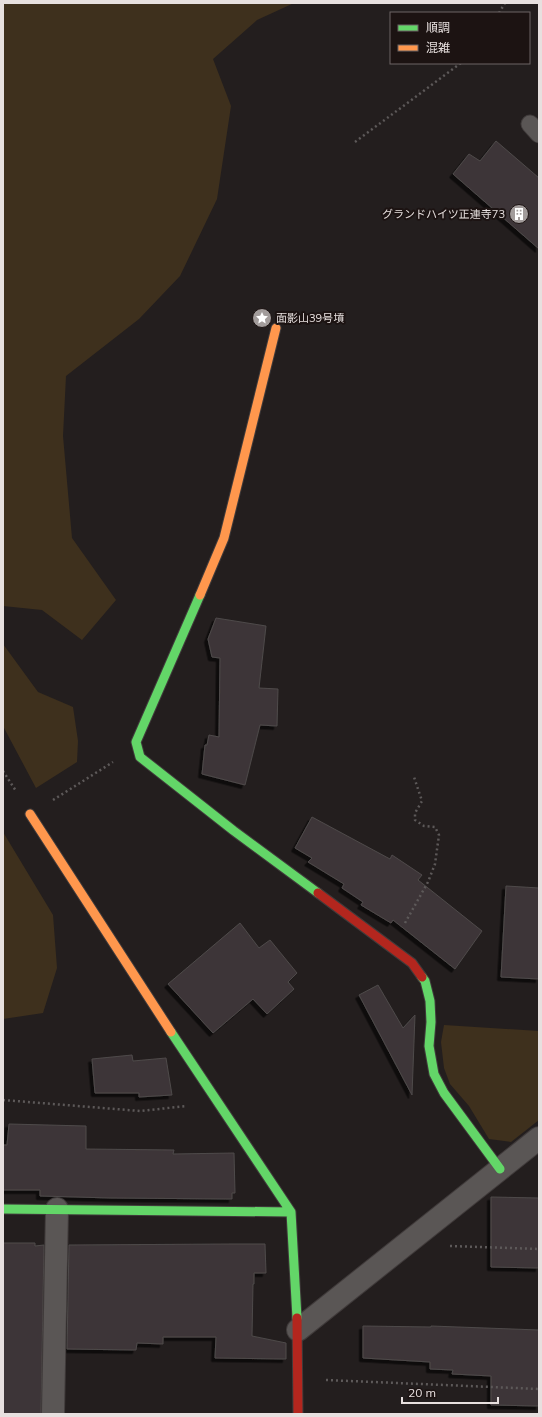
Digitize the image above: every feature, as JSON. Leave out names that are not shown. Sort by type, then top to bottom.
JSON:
[{"type":"street","points":[[276,328],[224,538],[136,742],[137,747],[140,757],[234,831],[412,963],[425,981],[430,1001],[431,1022],[429,1046],[434,1074],[444,1093],[500,1169]]},
{"type":"street","points":[[30,814],[217,1102],[291,1212],[298,1330],[298,1414]]},
{"type":"street","points":[[298,1330],[539,1138]]},
{"type":"street","points":[[3,1209],[291,1212]]},
{"type":"street","points":[[53,1414],[57,1209]]},
{"type":"path","points":[[500,12],[505,3]]},
{"type":"path","points":[[355,142],[460,64]]},
{"type":"path","points":[[30,814],[137,747]]},
{"type":"path","points":[[391,948],[428,882],[434,864],[439,835],[435,827],[424,826],[415,820],[415,813],[422,801],[414,777]]},
{"type":"path","points":[[3,1100],[140,1111],[217,1102]]},
{"type":"path","points":[[403,1245],[539,1248]]},
{"type":"path","points":[[298,1379],[539,1389]]},
{"type":"shaded area","points":[[3,3],[294,3],[257,20],[213,59],[231,106],[217,199],[180,276],[139,319],[66,376],[63,436],[72,538],[116,600],[82,640],[42,610],[3,606]]},
{"type":"shaded area","points":[[3,644],[38,692],[73,707],[78,741],[77,762],[36,788],[3,726]]},
{"type":"shaded area","points":[[3,832],[53,915],[57,968],[43,1013],[3,1019]]},
{"type":"shaded area","points":[[444,1025],[539,1031],[539,1120],[511,1142],[489,1139],[469,1106],[450,1084],[444,1068],[441,1042]]},
{"type":"building","name":"グランドハイツ正連寺73","points":[[496,141],[539,178],[539,249],[453,174],[469,154],[480,161]]},
{"type":"building","points":[[216,618],[266,626],[259,688],[278,689],[277,726],[260,725],[245,785],[202,774],[205,745],[207,745],[209,735],[219,737],[220,658],[212,657],[208,639]]},
{"type":"building","points":[[312,817],[390,859],[392,855],[422,875],[418,880],[482,931],[455,969],[393,920],[391,923],[361,905],[363,902],[342,888],[344,884],[308,862],[312,858],[295,848]]},
{"type":"building","points":[[506,886],[539,888],[539,979],[501,977]]},
{"type":"building","points":[[240,923],[259,948],[270,940],[297,973],[288,982],[294,989],[267,1014],[253,999],[213,1033],[168,984]]},
{"type":"building","points":[[378,985],[403,1028],[415,1015],[412,1095],[359,995]]},
{"type":"building","points":[[132,1055],[133,1061],[166,1058],[172,1095],[139,1097],[139,1093],[95,1093],[92,1059]]},
{"type":"building","points":[[9,1124],[86,1126],[86,1149],[174,1150],[173,1154],[234,1153],[235,1193],[232,1193],[232,1199],[111,1198],[40,1196],[40,1190],[3,1190],[3,1145],[7,1145]]},
{"type":"building","points":[[491,1197],[539,1198],[539,1268],[491,1267]]},
{"type":"building","points":[[3,1243],[35,1243],[35,1246],[44,1245],[41,1414],[3,1414]]},
{"type":"building","points":[[265,1244],[266,1273],[254,1273],[252,1336],[286,1343],[286,1359],[215,1358],[216,1337],[163,1337],[163,1344],[137,1343],[136,1350],[67,1349],[69,1245]]},
{"type":"building","points":[[363,1326],[431,1326],[539,1330],[539,1406],[491,1405],[491,1376],[452,1374],[453,1370],[430,1369],[430,1362],[363,1358]]},
{"type":"traffic: fast","points":[[200,595],[136,742],[140,757],[234,831],[318,893]]},
{"type":"traffic: fast","points":[[422,977],[425,981],[430,1001],[431,1022],[429,1046],[434,1074],[444,1093],[500,1169]]},
{"type":"traffic: fast","points":[[171,1032],[291,1212],[297,1318]]},
{"type":"traffic: fast","points":[[3,1209],[291,1212]]},
{"type":"traffic: slow","points":[[200,595],[224,538],[276,328]]},
{"type":"traffic: slow","points":[[30,814],[171,1032]]},
{"type":"traffic: jam","points":[[318,893],[412,963],[422,977]]},
{"type":"traffic: jam","points":[[297,1318],[298,1414]]},
{"type":"place","name":"グランドハイツ正連寺73","points":[[519,214]]},
{"type":"place","name":"面影山39号墳","points":[[262,318]]}]
